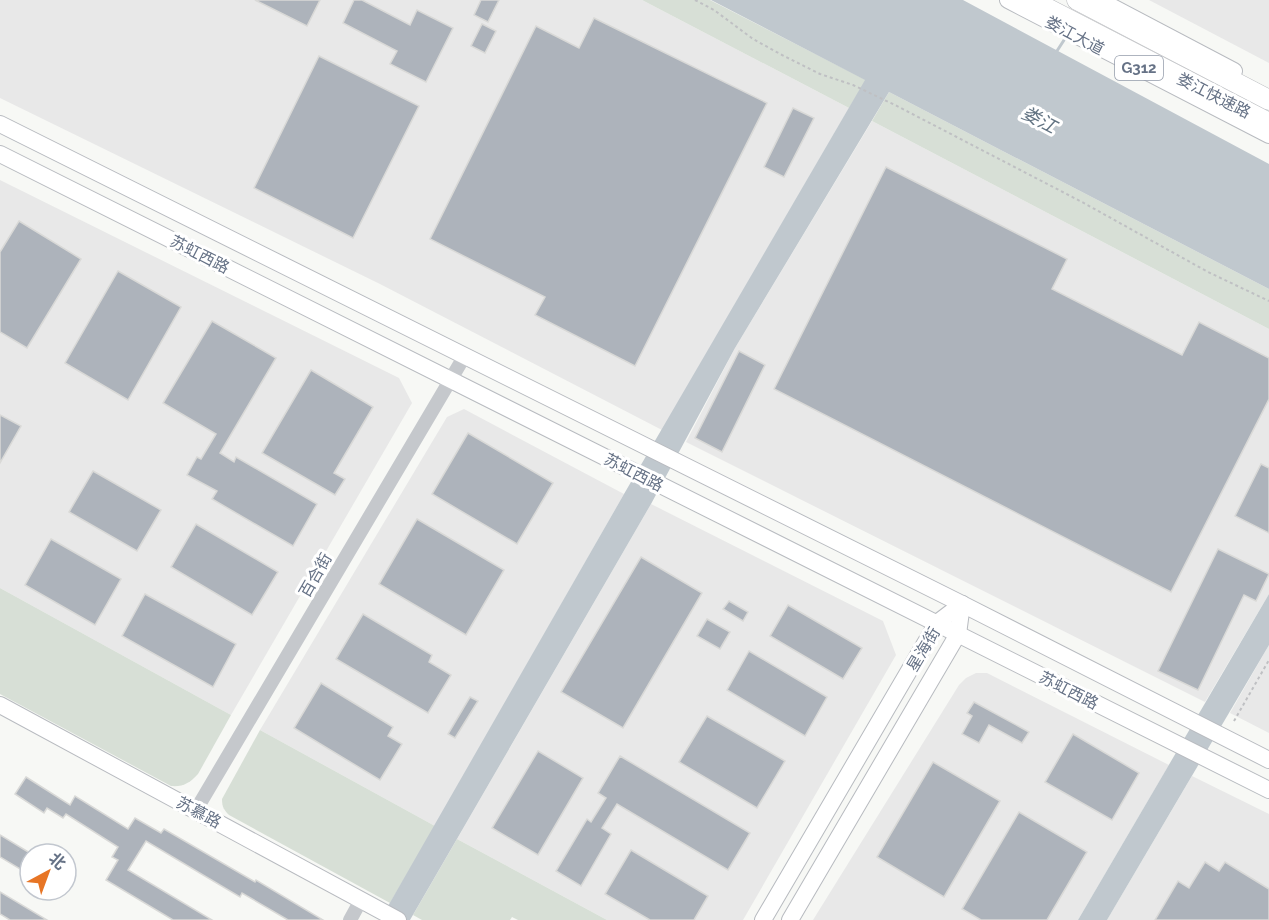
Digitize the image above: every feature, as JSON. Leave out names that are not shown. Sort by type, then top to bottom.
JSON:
[{"type":"highway","name":"娄江快速路","points":[[1031,0],[1269,123]]},
{"type":"highway","name":"娄江快速路","points":[[1077,0],[1269,100]]},
{"type":"main road","name":"娄江大道","points":[[1008,0],[1269,135]]},
{"type":"main road","name":"G312","points":[[1099,0],[1269,89]]},
{"type":"main road","name":"苏虹西路","points":[[0,124],[962,604],[1269,760]]},
{"type":"main road","name":"苏虹西路","points":[[0,154],[1269,790]]},
{"type":"main road","name":"星海街","points":[[763,920],[937,623],[962,604]]},
{"type":"main road","name":"星海街","points":[[790,920],[958,634],[962,604]]},
{"type":"main road","name":"苏慕路","points":[[0,705],[398,920]]},
{"type":"street","name":"百合街","points":[[196,810],[464,357]]},
{"type":"street","points":[[350,920],[361,900]]},
{"type":"path","points":[[695,0],[714,10],[772,50],[820,74],[853,85],[895,105],[1082,202],[1208,272],[1269,302]]},
{"type":"path","points":[[1234,721],[1269,660]]},
{"type":"shaded area","points":[[0,0],[642,0],[849,108],[662,430],[380,284],[0,98]]},
{"type":"shaded area","points":[[642,0],[710,0],[866,80],[849,108]]},
{"type":"shaded area","points":[[1149,0],[1269,0],[1269,63]]},
{"type":"shaded area","points":[[889,92],[1269,289],[1269,329],[872,121]]},
{"type":"shaded area","points":[[872,121],[1269,329],[1269,594],[1205,702],[686,442],[735,348]]},
{"type":"shaded area","points":[[0,180],[399,378],[412,403],[231,715],[0,588]]},
{"type":"shaded area","points":[[464,409],[624,494],[435,826],[260,730],[447,417]]},
{"type":"shaded area","points":[[651,504],[883,621],[896,655],[743,920],[607,920],[457,839]]},
{"type":"shaded area","points":[[0,588],[231,715],[198,774],[183,785],[171,786],[0,694]]},
{"type":"shaded area","points":[[1269,645],[1269,733],[1230,713]]},
{"type":"shaded area","points":[[976,673],[987,673],[1169,765],[1078,920],[813,920],[959,685]]},
{"type":"shaded area","points":[[260,730],[435,826],[390,903],[226,812],[222,799]]},
{"type":"shaded area","points":[[1192,776],[1269,814],[1269,920],[1107,920]]},
{"type":"shaded area","points":[[457,839],[607,920],[518,920],[512,917],[510,920],[422,920],[413,915]]},
{"type":"water","name":"娄江","points":[[711,0],[963,0],[1269,164],[1269,289],[889,92],[735,348],[651,504],[410,920],[380,920],[865,80]]},
{"type":"water","points":[[1269,594],[1269,645],[1107,920],[1078,920]]},
{"type":"building","points":[[255,0],[320,0],[307,26]]},
{"type":"building","points":[[354,0],[362,0],[410,25],[417,10],[453,28],[426,82],[390,64],[397,51],[343,23]]},
{"type":"building","points":[[481,0],[499,0],[488,22],[474,15]]},
{"type":"building","points":[[594,18],[767,103],[635,366],[535,315],[545,297],[430,239],[536,26],[579,48]]},
{"type":"building","points":[[482,24],[496,31],[485,53],[471,46]]},
{"type":"building","points":[[319,56],[419,106],[353,238],[254,188]]},
{"type":"building","points":[[793,108],[814,118],[784,177],[764,167]]},
{"type":"building","points":[[886,167],[1067,259],[1052,289],[1182,355],[1199,322],[1269,358],[1269,399],[1171,592],[774,389]]},
{"type":"building","points":[[19,221],[81,259],[27,348],[0,332],[0,252]]},
{"type":"building","points":[[118,271],[181,307],[128,400],[65,363]]},
{"type":"building","points":[[212,321],[276,358],[220,453],[234,462],[236,457],[317,504],[293,546],[212,499],[217,491],[187,475],[197,457],[201,459],[216,434],[163,403]]},
{"type":"building","points":[[739,351],[765,365],[722,452],[695,438]]},
{"type":"building","points":[[311,370],[373,407],[334,473],[345,479],[335,495],[262,453]]},
{"type":"building","points":[[0,415],[21,426],[0,463]]},
{"type":"building","points":[[468,433],[553,483],[517,544],[432,494]]},
{"type":"building","points":[[1261,464],[1269,468],[1269,533],[1235,516]]},
{"type":"building","points":[[93,471],[161,510],[137,551],[69,512]]},
{"type":"building","points":[[417,519],[504,570],[466,635],[379,584]]},
{"type":"building","points":[[196,524],[278,572],[252,615],[171,567]]},
{"type":"building","points":[[51,539],[121,579],[95,625],[25,585]]},
{"type":"building","points":[[1218,549],[1269,574],[1256,601],[1244,595],[1198,690],[1158,671]]},
{"type":"building","points":[[641,557],[702,593],[623,728],[561,692]]},
{"type":"building","points":[[145,594],[236,644],[213,687],[122,636]]},
{"type":"building","points":[[729,601],[748,612],[743,621],[723,609]]},
{"type":"building","points":[[788,605],[862,648],[843,679],[770,636]]},
{"type":"building","points":[[363,614],[432,655],[429,662],[451,675],[428,713],[336,659]]},
{"type":"building","points":[[707,619],[730,632],[720,649],[697,636]]},
{"type":"building","points":[[749,651],[827,697],[805,736],[727,690]]},
{"type":"building","points":[[321,683],[393,727],[388,736],[402,744],[380,780],[294,728]]},
{"type":"building","points":[[470,697],[478,701],[455,738],[448,734]]},
{"type":"building","points":[[974,702],[1029,732],[1022,743],[989,725],[979,743],[962,734],[972,716],[967,713]]},
{"type":"building","points":[[707,716],[785,761],[757,808],[679,762]]},
{"type":"building","points":[[1073,734],[1139,773],[1112,820],[1045,782]]},
{"type":"building","points":[[538,751],[583,778],[538,855],[492,828]]},
{"type":"building","points":[[620,756],[750,833],[728,870],[617,804],[602,828],[611,834],[581,886],[556,871],[587,819],[591,822],[606,798],[598,793]]},
{"type":"building","points":[[933,762],[1000,801],[944,897],[877,857]]},
{"type":"building","points":[[26,777],[70,805],[75,796],[128,829],[135,818],[161,833],[164,829],[323,920],[288,920],[242,893],[240,897],[146,841],[128,870],[212,920],[173,920],[106,880],[118,860],[112,857],[118,847],[66,814],[63,818],[47,808],[44,813],[15,794]]},
{"type":"building","points":[[1019,812],[1087,852],[1047,920],[981,920],[962,909]]},
{"type":"building","points":[[0,835],[18,846],[18,868],[0,857]]},
{"type":"building","points":[[631,850],[708,896],[694,920],[650,920],[605,894]]},
{"type":"building","points":[[1205,862],[1219,871],[1225,862],[1269,889],[1269,920],[1155,920],[1178,881],[1189,888]]},
{"type":"building","points":[[0,892],[47,920],[10,920],[0,914]]},
{"type":"waterway","points":[[1055,54],[1066,37]]}]
